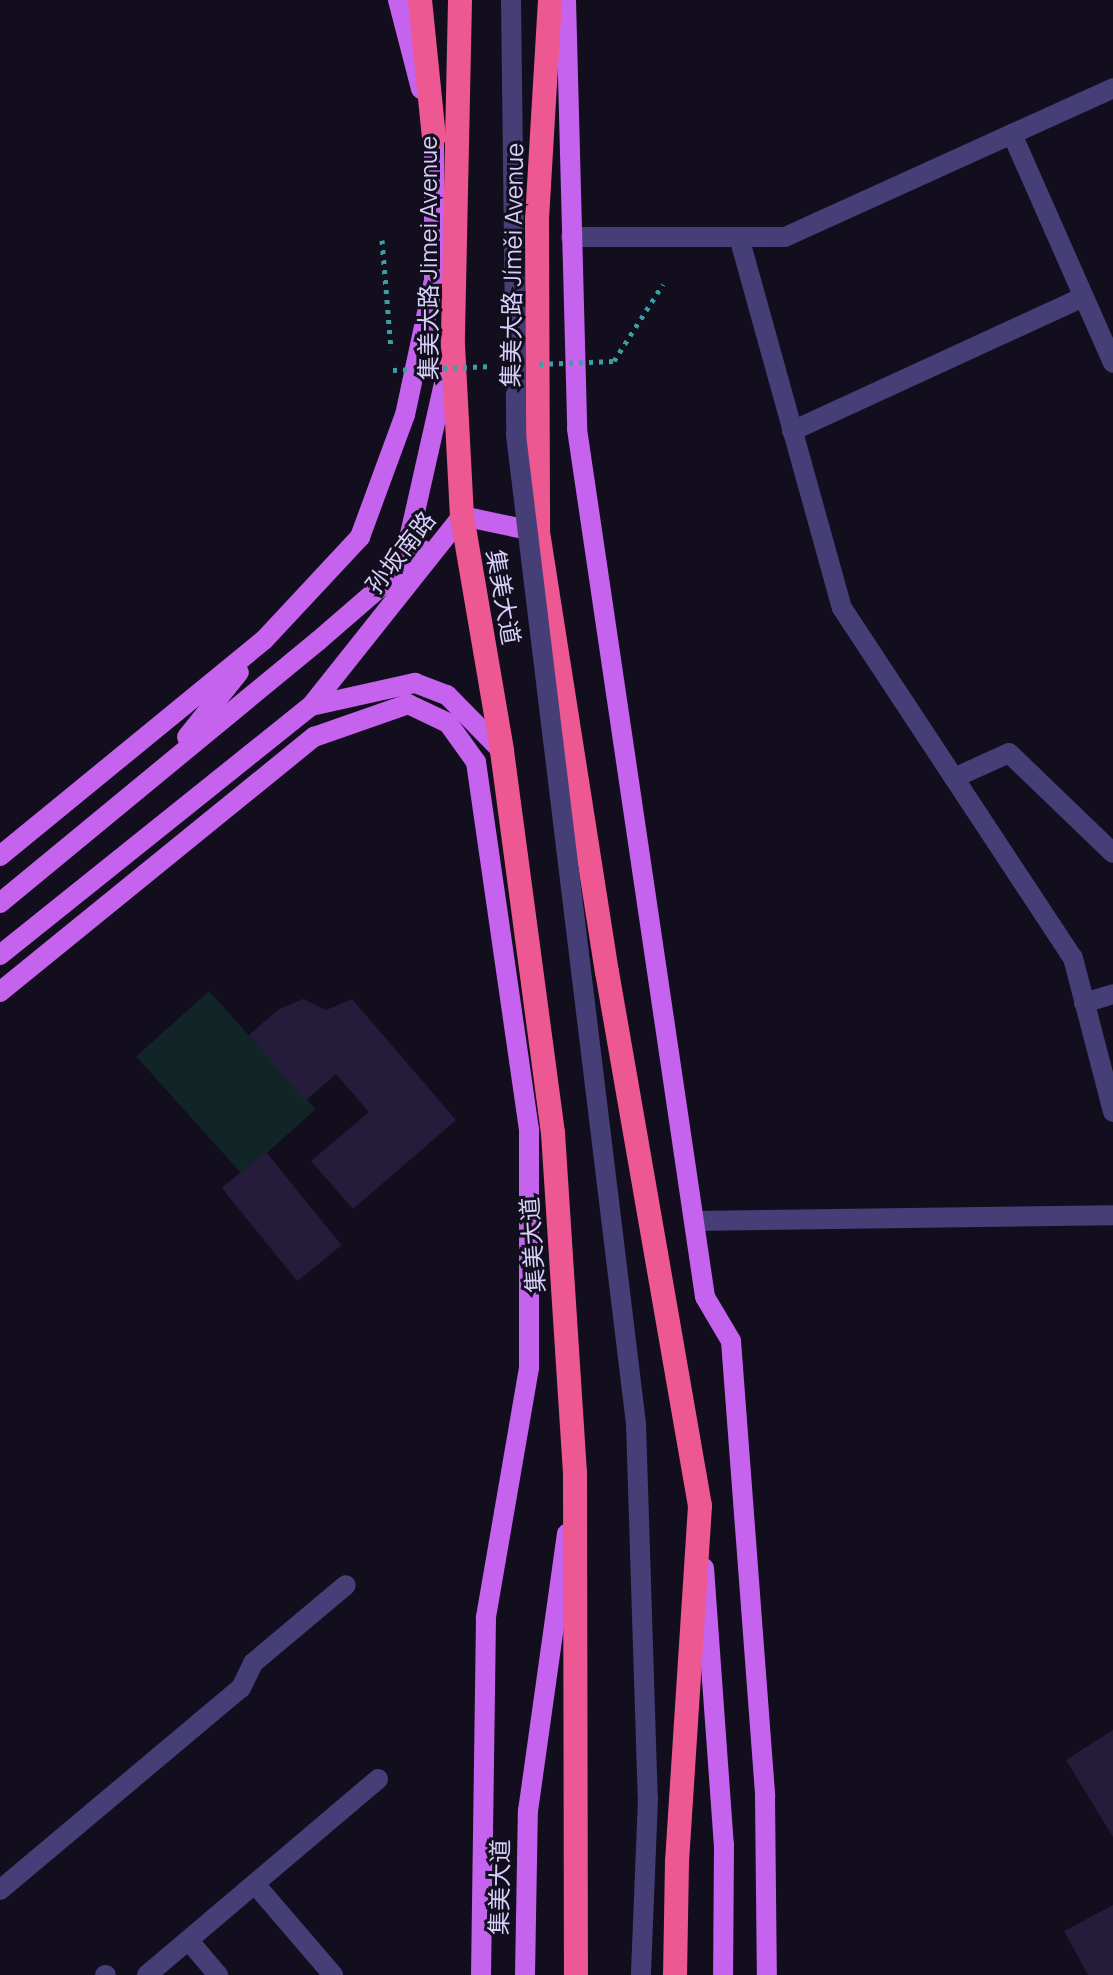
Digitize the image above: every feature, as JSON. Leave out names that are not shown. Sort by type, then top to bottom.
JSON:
[{"type":"highway","points":[[420,0],[434,137]]},
{"type":"highway","name":"集美大路 Jimei Avenue","points":[[460,0],[453,345],[462,516]]},
{"type":"highway","name":"集美大路 Jíměi Avenue","points":[[538,532],[537,219],[550,0]]},
{"type":"highway","name":"集美大道","points":[[462,516],[502,751],[553,1133],[575,1474]]},
{"type":"highway","name":"集美大道","points":[[538,532],[609,988],[700,1506]]},
{"type":"highway","points":[[575,1474],[576,1975]]},
{"type":"highway","points":[[675,1975],[677,1862],[700,1506]]},
{"type":"main road","points":[[161,770],[264,640],[360,537],[405,415],[434,280],[434,137],[398,0]]},
{"type":"main road","points":[[566,0],[577,429],[705,1297],[731,1341],[765,1797],[767,1975]]},
{"type":"main road","points":[[318,641],[408,543],[453,345]]},
{"type":"main road","points":[[462,516],[538,532]]},
{"type":"main road","name":"孙坂南路","points":[[0,903],[318,641],[462,516]]},
{"type":"main road","name":"孙坂南路","points":[[0,955],[311,706],[462,516]]},
{"type":"main road","points":[[0,856],[264,640]]},
{"type":"main road","points":[[311,706],[415,683],[447,695],[502,751]]},
{"type":"main road","points":[[187,805],[314,737],[408,704],[448,723],[476,762],[529,1130],[529,1368],[486,1618],[481,1975]]},
{"type":"main road","points":[[0,992],[314,737]]},
{"type":"main road","points":[[505,963],[520,887]]},
{"type":"main road","name":"集美大道","points":[[525,1975],[528,1811],[575,1474]]},
{"type":"main road","name":"集美大道","points":[[700,1506],[724,1844],[723,1975]]},
{"type":"street","points":[[511,0],[516,435],[636,1424],[648,1798],[641,1975]]},
{"type":"street","points":[[571,237],[785,237],[1113,88]]},
{"type":"street","points":[[1012,134],[1113,363]]},
{"type":"street","points":[[739,237],[842,608],[1073,958],[1113,1112]]},
{"type":"street","points":[[792,431],[1084,297]]},
{"type":"street","points":[[954,778],[1009,753],[1113,853]]},
{"type":"street","points":[[1084,1003],[1113,994]]},
{"type":"street","points":[[694,1221],[1113,1215]]},
{"type":"street","points":[[0,1890],[241,1688],[253,1663],[346,1585]]},
{"type":"street","points":[[147,1975],[378,1779]]},
{"type":"street","points":[[255,1884],[333,1975]]},
{"type":"street","points":[[189,1941],[218,1975]]},
{"type":"path","points":[[382,240],[393,370]]},
{"type":"path","points":[[614,361],[663,284]]},
{"type":"green space","points":[[209,991],[315,1109],[243,1175],[136,1057]]},
{"type":"building","points":[[303,999],[326,1010],[352,999],[456,1120],[353,1209],[311,1161],[369,1112],[336,1074],[305,1101],[249,1035],[279,1009]]},
{"type":"building","points":[[266,1152],[342,1245],[297,1281],[222,1188]]},
{"type":"building","points":[[1113,1730],[1113,1837],[1066,1760]]},
{"type":"building","points":[[1113,1905],[1113,1975],[1088,1975],[1064,1931]]}]
